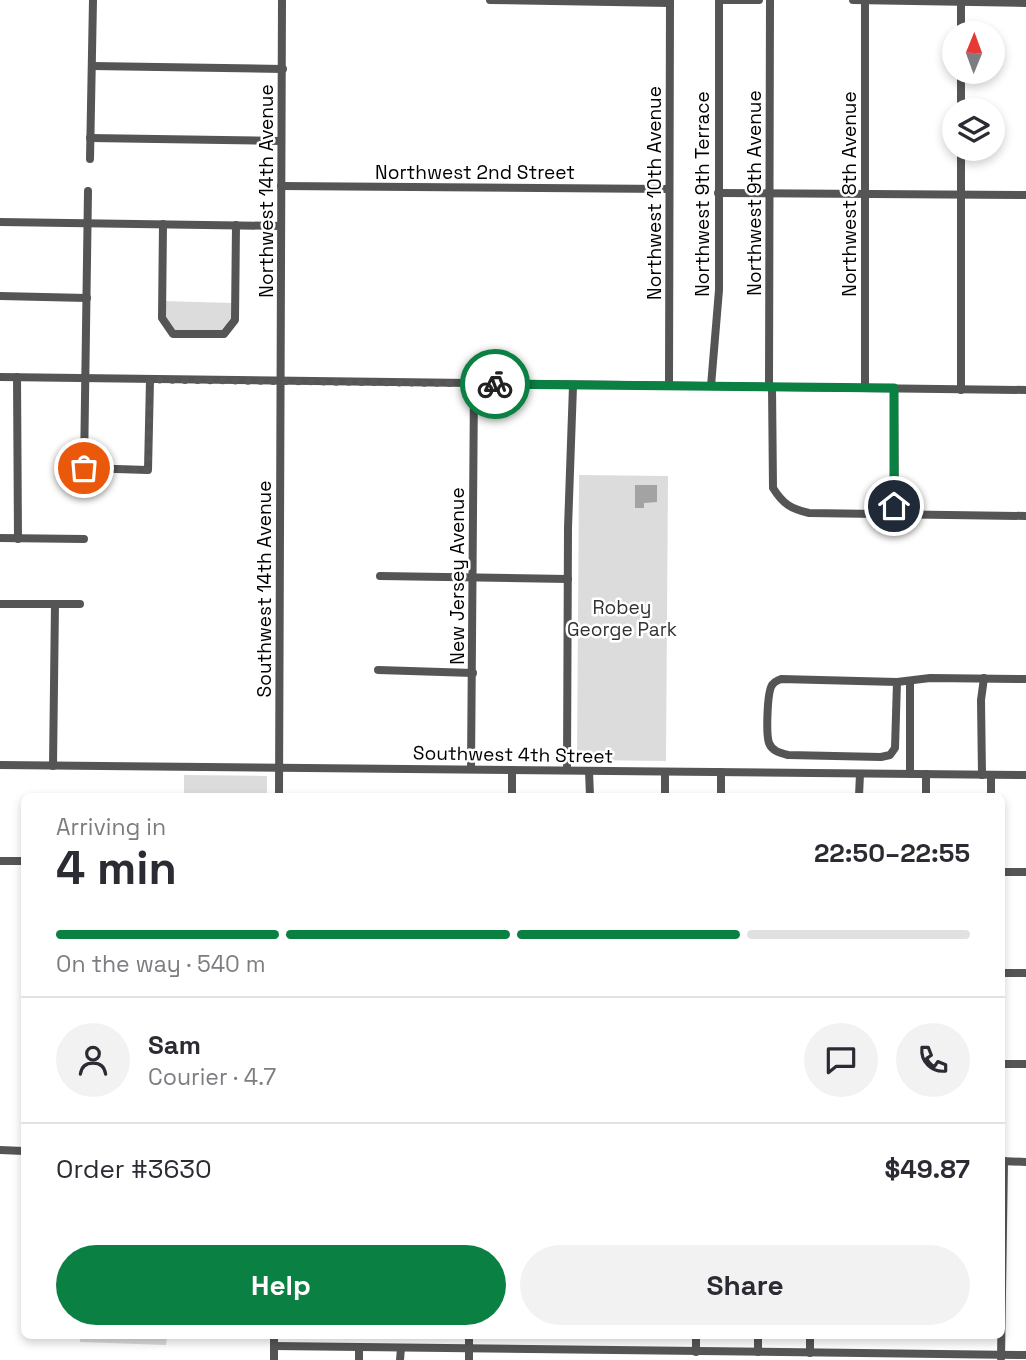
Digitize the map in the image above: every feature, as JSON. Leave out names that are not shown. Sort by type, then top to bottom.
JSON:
[{"type":"street","points":[[90,159],[93,0]]},
{"type":"street","name":"Northwest 14th Avenue","points":[[281,382],[282,0]]},
{"type":"street","points":[[490,0],[670,2]]},
{"type":"street","points":[[719,0],[759,0]]},
{"type":"street","name":"Northwest 9th Terrace","points":[[712,386],[719,290],[719,0]]},
{"type":"street","name":"Northwest 9th Avenue","points":[[770,0],[773,488],[782,502],[794,510],[809,513],[895,514]]},
{"type":"street","points":[[853,0],[1026,3]]},
{"type":"street","name":"Northwest 8th Avenue","points":[[865,0],[865,387]]},
{"type":"street","points":[[961,1],[961,21]]},
{"type":"street","name":"Northwest 10th Avenue","points":[[669,385],[670,2]]},
{"type":"street","points":[[92,66],[283,69]]},
{"type":"street","points":[[90,138],[281,141]]},
{"type":"street","points":[[961,161],[961,390]]},
{"type":"street","name":"Northwest 2nd Street","points":[[281,186],[669,188]]},
{"type":"street","points":[[88,191],[84,468],[148,470],[150,380]]},
{"type":"street","points":[[718,193],[1026,195]]},
{"type":"street","points":[[0,222],[281,226]]},
{"type":"street","points":[[163,224],[162,318],[173,334],[224,334],[235,320],[236,225]]},
{"type":"street","points":[[0,296],[87,298]]},
{"type":"street","points":[[0,377],[1026,390]]},
{"type":"street","points":[[17,377],[18,539]]},
{"type":"street","name":"Southwest 14th Avenue","points":[[279,793],[281,382]]},
{"type":"street","name":"New Jersey Avenue","points":[[471,769],[474,384]]},
{"type":"street","points":[[567,771],[573,386]]},
{"type":"street","points":[[894,388],[895,514],[1026,516]]},
{"type":"street","points":[[0,538],[84,540]]},
{"type":"street","points":[[380,576],[568,579]]},
{"type":"street","points":[[0,604],[80,604]]},
{"type":"street","points":[[53,766],[55,604]]},
{"type":"street","points":[[378,670],[473,673]]},
{"type":"street","points":[[897,682],[897,741],[890,755],[788,755],[776,752],[769,744],[771,686],[777,680],[909,682],[930,678],[1026,679]]},
{"type":"street","points":[[984,678],[981,700],[986,775],[990,793]]},
{"type":"street","points":[[909,682],[910,774]]},
{"type":"street","points":[[833,756],[833,773]]},
{"type":"street","name":"Southwest 4th Street","points":[[0,765],[1026,775]]},
{"type":"street","points":[[512,770],[512,793]]},
{"type":"street","points":[[590,771],[590,793]]},
{"type":"street","points":[[665,772],[665,793]]},
{"type":"street","points":[[721,772],[721,793]]},
{"type":"street","points":[[859,793],[860,774]]},
{"type":"street","points":[[926,774],[926,793]]},
{"type":"street","points":[[0,861],[21,861]]},
{"type":"street","points":[[1005,872],[1026,872]]},
{"type":"street","points":[[1005,973],[1026,973]]},
{"type":"street","points":[[1005,1064],[1026,1064]]},
{"type":"street","points":[[0,1150],[21,1151]]},
{"type":"street","points":[[1005,1161],[1026,1161]]},
{"type":"street","points":[[274,1339],[274,1360]]},
{"type":"street","points":[[469,1339],[469,1360]]},
{"type":"street","points":[[696,1339],[696,1352]]},
{"type":"street","points":[[758,1339],[758,1352]]},
{"type":"street","points":[[810,1339],[810,1353]]},
{"type":"street","points":[[1001,1339],[1001,1357]]},
{"type":"street","points":[[274,1346],[469,1348],[545,1355],[663,1356],[696,1352],[758,1352],[785,1356],[810,1353],[859,1356],[1026,1355]]},
{"type":"street","points":[[359,1347],[359,1360]]},
{"type":"street","points":[[400,1360],[401,1348]]},
{"type":"green space","points":[[163,301],[234,303],[233,320],[224,333],[173,333],[167,326]]},
{"type":"green space","name":"Robey George Park","points":[[579,475],[668,476],[666,761],[577,760]]},
{"type":"green space","points":[[184,775],[267,776],[267,793],[184,793]]},
{"type":"green space","points":[[80,1339],[167,1339],[166,1345],[80,1342]]},
{"type":"shaded area","points":[[635,485],[657,485],[657,502],[644,503],[644,508],[635,508]]},
{"type":"way so far","points":[[84,468],[148,470],[150,380],[495,384]]},
{"type":"route","points":[[495,384],[894,388],[894,506]]}]
